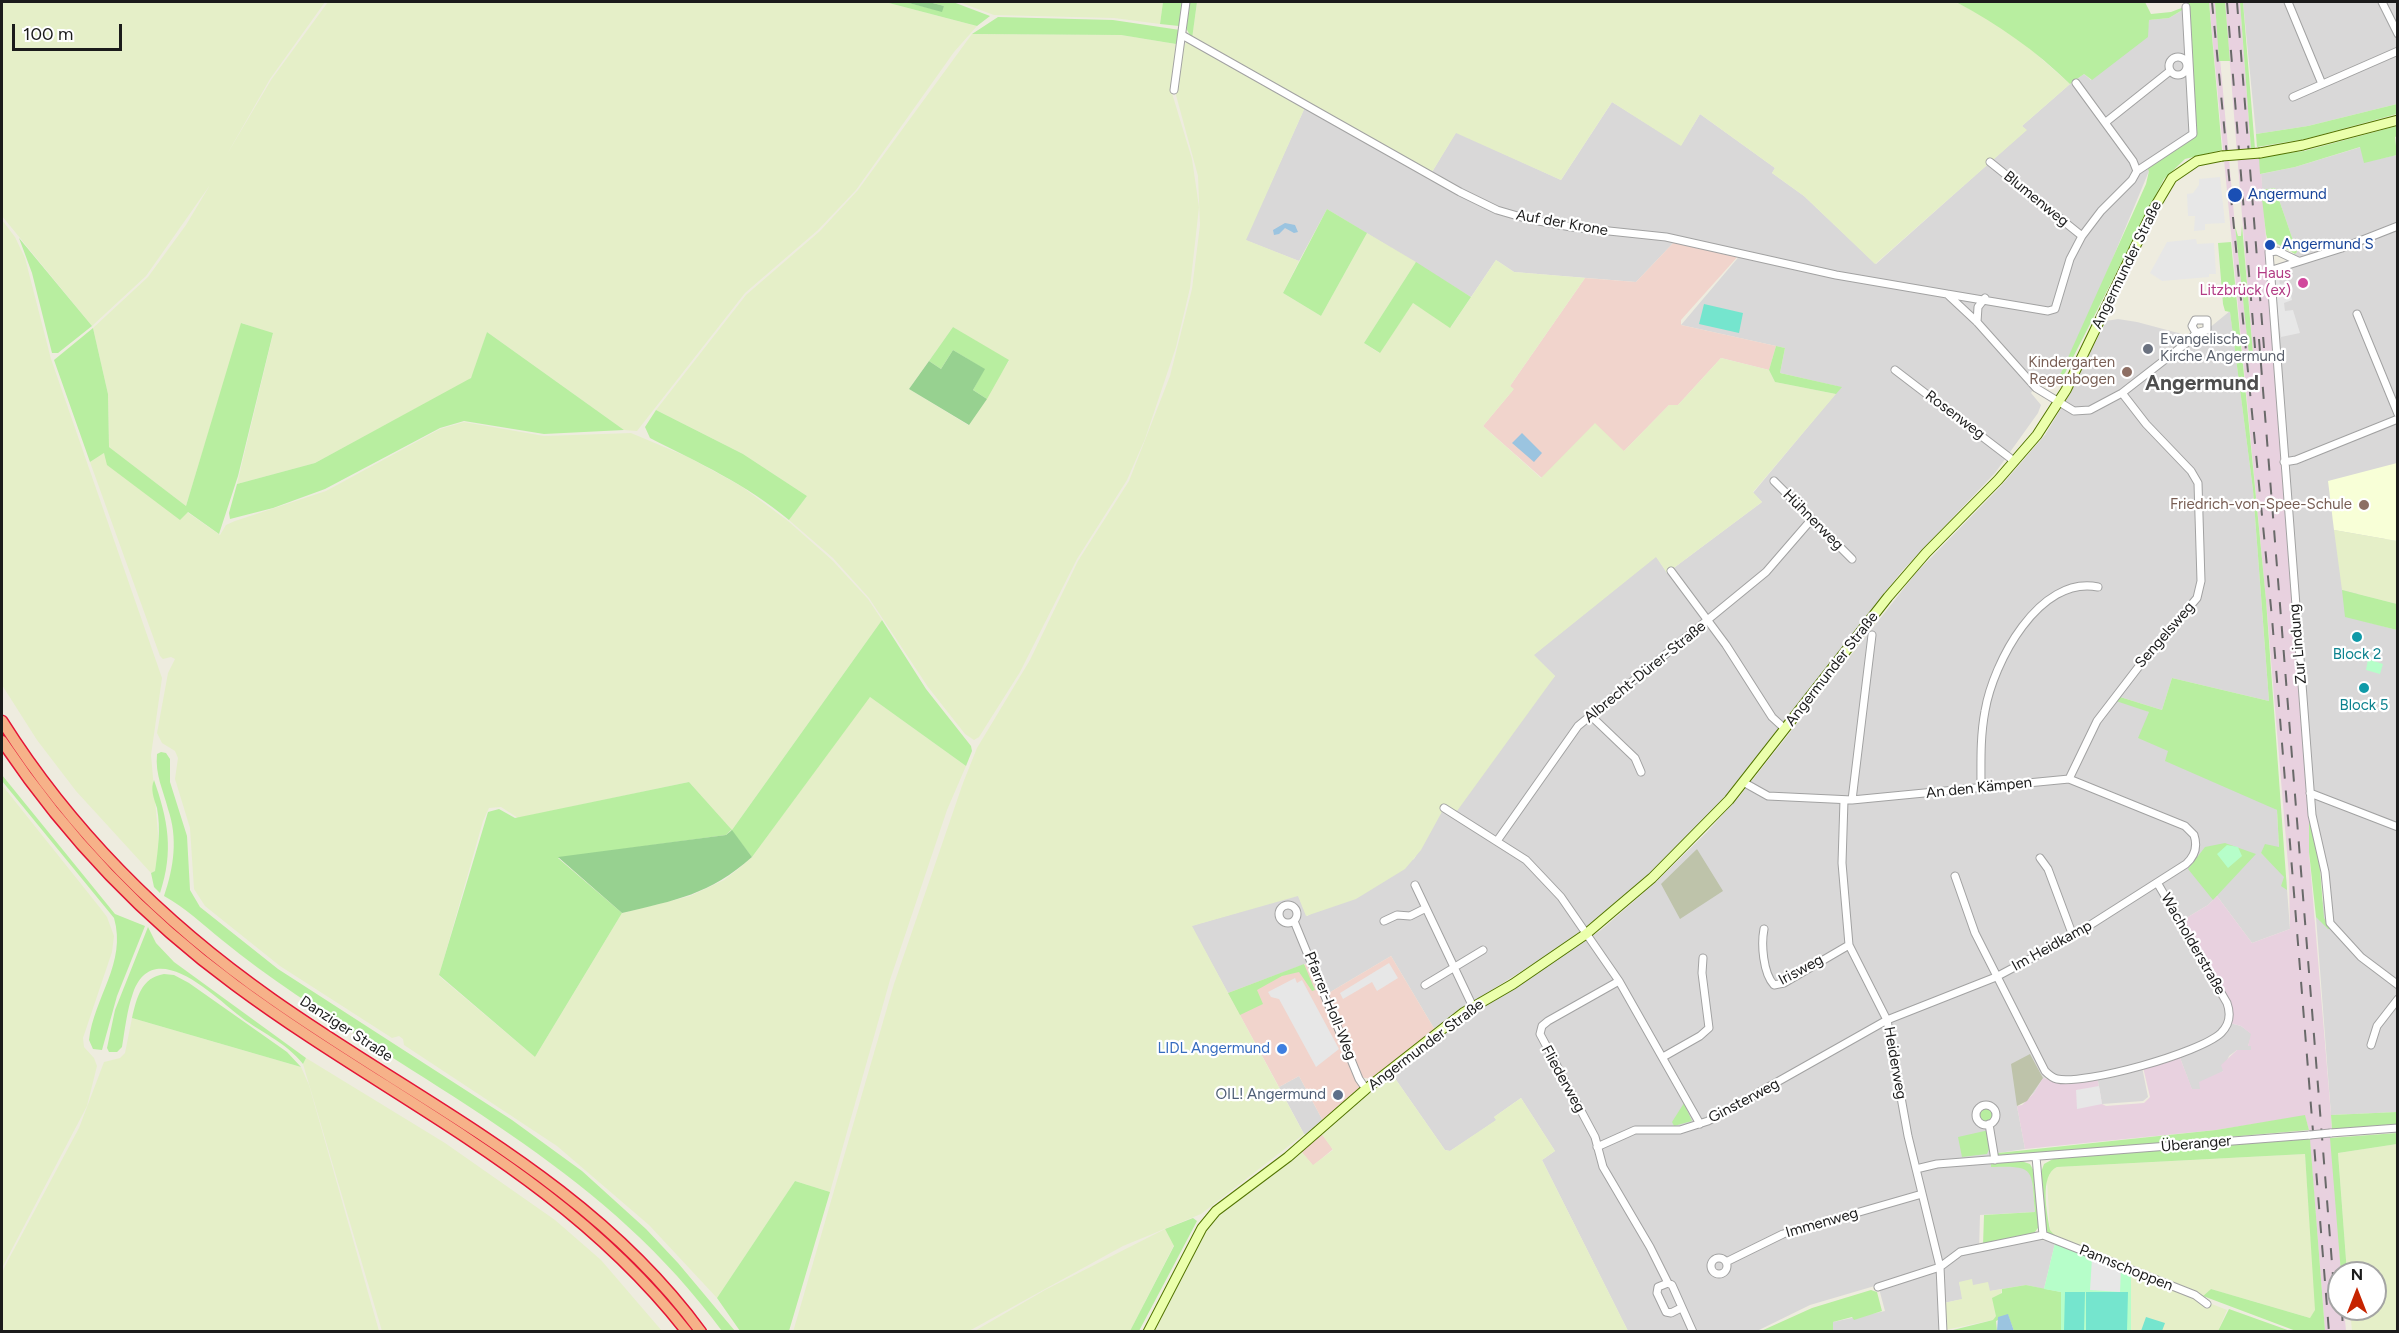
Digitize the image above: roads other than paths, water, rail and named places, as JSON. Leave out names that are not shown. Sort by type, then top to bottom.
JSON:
[{"type":"highway","name":"Danziger Straße","points":[[2,722],[38,775],[101,851],[188,935],[274,1000],[477,1130],[567,1194],[647,1268],[701,1332]]},
{"type":"highway","name":"Danziger Straße","points":[[2,741],[49,806],[89,854],[144,910],[188,949],[300,1031],[527,1178],[593,1230],[629,1265],[687,1332]]},
{"type":"main road","name":"Angermunder Straße","points":[[1148,1332],[1208,1218],[1288,1157],[1366,1089],[1473,1007],[1513,984],[1586,934],[1660,870],[1743,782],[1899,584],[2037,435],[2059,402],[2165,188],[2177,173],[2190,164],[2222,156],[2303,146],[2397,120]]},
{"type":"street","points":[[1174,90],[1186,2]]},
{"type":"street","points":[[2288,2],[2322,84]]},
{"type":"street","points":[[2382,2],[2397,34]]},
{"type":"street","points":[[2082,236],[2101,211],[2132,180],[2137,171],[2193,134],[2186,7]]},
{"type":"street","name":"Auf der Krone","points":[[1182,35],[1497,210],[1571,227],[1666,237],[1836,275],[1947,294],[1985,298],[2048,311],[2055,309],[2070,259],[2082,236]]},
{"type":"street","points":[[2293,97],[2397,51]]},
{"type":"street","points":[[2170,71],[2169,63],[2175,57],[2183,58],[2188,66]]},
{"type":"street","points":[[2170,71],[2180,74],[2188,66]]},
{"type":"street","points":[[2106,122],[2170,71]]},
{"type":"street","points":[[2076,83],[2133,160],[2137,171]]},
{"type":"street","name":"Blumenweg","points":[[1990,162],[2082,236]]},
{"type":"street","points":[[2298,261],[2277,251],[2271,251],[2269,271],[2342,248],[2397,226]]},
{"type":"street","name":"Zur Lindung","points":[[2269,271],[2310,793],[2325,872],[2330,923],[2361,957],[2397,985]]},
{"type":"street","points":[[1947,294],[1950,300],[1977,322],[2036,388],[2074,411],[2084,411],[2122,393],[2196,333]]},
{"type":"street","points":[[1977,322],[1978,308],[1985,298]]},
{"type":"street","points":[[2357,314],[2397,414]]},
{"type":"street","name":"Rosenweg","points":[[1895,370],[2014,461]]},
{"type":"street","name":"Sengelsweg","points":[[2069,779],[2097,720],[2139,665],[2191,606],[2200,590],[2199,488],[2196,479],[2146,424],[2122,393]]},
{"type":"street","points":[[2284,462],[2296,460],[2397,419]]},
{"type":"street","name":"Hühnerweg","points":[[1774,481],[1852,560]]},
{"type":"street","name":"Albrecht-Dürer-Straße","points":[[1497,841],[1568,738],[1590,715],[1766,572],[1811,520]]},
{"type":"street","points":[[1671,572],[1708,621],[1772,717],[1785,729]]},
{"type":"street","points":[[1981,789],[1985,709],[1992,685],[2016,638],[2048,598],[2077,587],[2098,587]]},
{"type":"street","name":"Heiderweg","points":[[1872,635],[1848,800],[1842,862],[1849,945],[1887,1020],[1916,1169],[1940,1268],[1943,1332]]},
{"type":"street","points":[[1590,715],[1635,758],[1641,772]]},
{"type":"street","name":"An den Kämpen","points":[[1743,782],[1768,796],[1848,800],[2069,779],[2185,826],[2193,832],[2196,844]]},
{"type":"street","points":[[2310,793],[2397,827]]},
{"type":"street","name":"Ginsterweg","points":[[1444,808],[1526,860],[1546,878],[1619,981],[1700,1124],[1887,1020]]},
{"type":"street","name":"Im Heidkamp","points":[[1887,1020],[1996,977],[2073,936],[2158,884],[2193,858],[2196,844]]},
{"type":"street","points":[[2040,858],[2048,869],[2073,936]]},
{"type":"street","points":[[1954,876],[1975,933],[1996,977]]},
{"type":"street","name":"Wacholderstraße","points":[[1996,977],[2045,1071],[2056,1079],[2093,1076],[2142,1066],[2212,1038],[2227,1026],[2230,1014],[2227,1003],[2158,884]]},
{"type":"street","points":[[1415,885],[1473,1007]]},
{"type":"street","points":[[1384,921],[1397,915],[1410,916],[1426,908]]},
{"type":"street","name":"Pfarrer-Holl-Weg","points":[[1294,921],[1359,1079],[1366,1089]]},
{"type":"street","name":"Irisweg","points":[[1764,929],[1762,940],[1768,975],[1774,985],[1784,983],[1849,945]]},
{"type":"street","points":[[1425,985],[1483,950]]},
{"type":"street","points":[[1663,1057],[1700,1036],[1709,1028],[1701,973],[1703,958]]},
{"type":"street","name":"Fliederweg","points":[[1619,981],[1548,1021],[1542,1026],[1540,1034],[1587,1121],[1603,1167],[1650,1247],[1668,1283],[1672,1285],[1693,1332]]},
{"type":"street","points":[[2371,1045],[2377,1026],[2397,999]]},
{"type":"street","points":[[1597,1147],[1635,1130],[1680,1130],[1700,1124]]},
{"type":"street","points":[[1989,1124],[1995,1160]]},
{"type":"street","name":"Überanger","points":[[1916,1169],[1995,1160],[2397,1128]]},
{"type":"street","points":[[1878,1287],[1940,1268],[1960,1252],[2043,1236],[2036,1157]]},
{"type":"street","name":"Immenweg","points":[[1726,1262],[1783,1234],[1922,1194]]},
{"type":"street","name":"Pannschoppen","points":[[2043,1236],[2195,1295],[2207,1304]]},
{"type":"street","points":[[1668,1283],[1658,1287],[1657,1293],[1666,1312],[1671,1313],[1681,1308]]},
{"type":"railway","points":[[2212,2],[2272,618],[2329,1332]]},
{"type":"railway","points":[[2227,2],[2255,348]]},
{"type":"railway","points":[[2237,2],[2264,348]]},
{"type":"railway","points":[[2259,339],[2332,1261]]},
{"type":"railway","points":[[2343,1321],[2343,1332]]},
{"type":"place","name":"Angermund","points":[[2235,195]]},
{"type":"place","name":"Angermund S","points":[[2270,245]]},
{"type":"place","name":"Haus Litzbrück (ex)","points":[[2303,283]]},
{"type":"place","name":"Evangelische Kirche Angermund","points":[[2148,349]]},
{"type":"place","name":"Kindergarten Regenbogen","points":[[2127,372]]},
{"type":"place","name":"Friedrich-von-Spee-Schule","points":[[2364,505]]},
{"type":"place","name":"Block 2","points":[[2357,637]]},
{"type":"place","name":"Block 5","points":[[2364,688]]},
{"type":"place","name":"LIDL Angermund","points":[[1282,1049]]},
{"type":"place","name":"OIL! Angermund","points":[[1338,1095]]},
{"type":"district","name":"Angermund","points":[[2202,384]]}]
